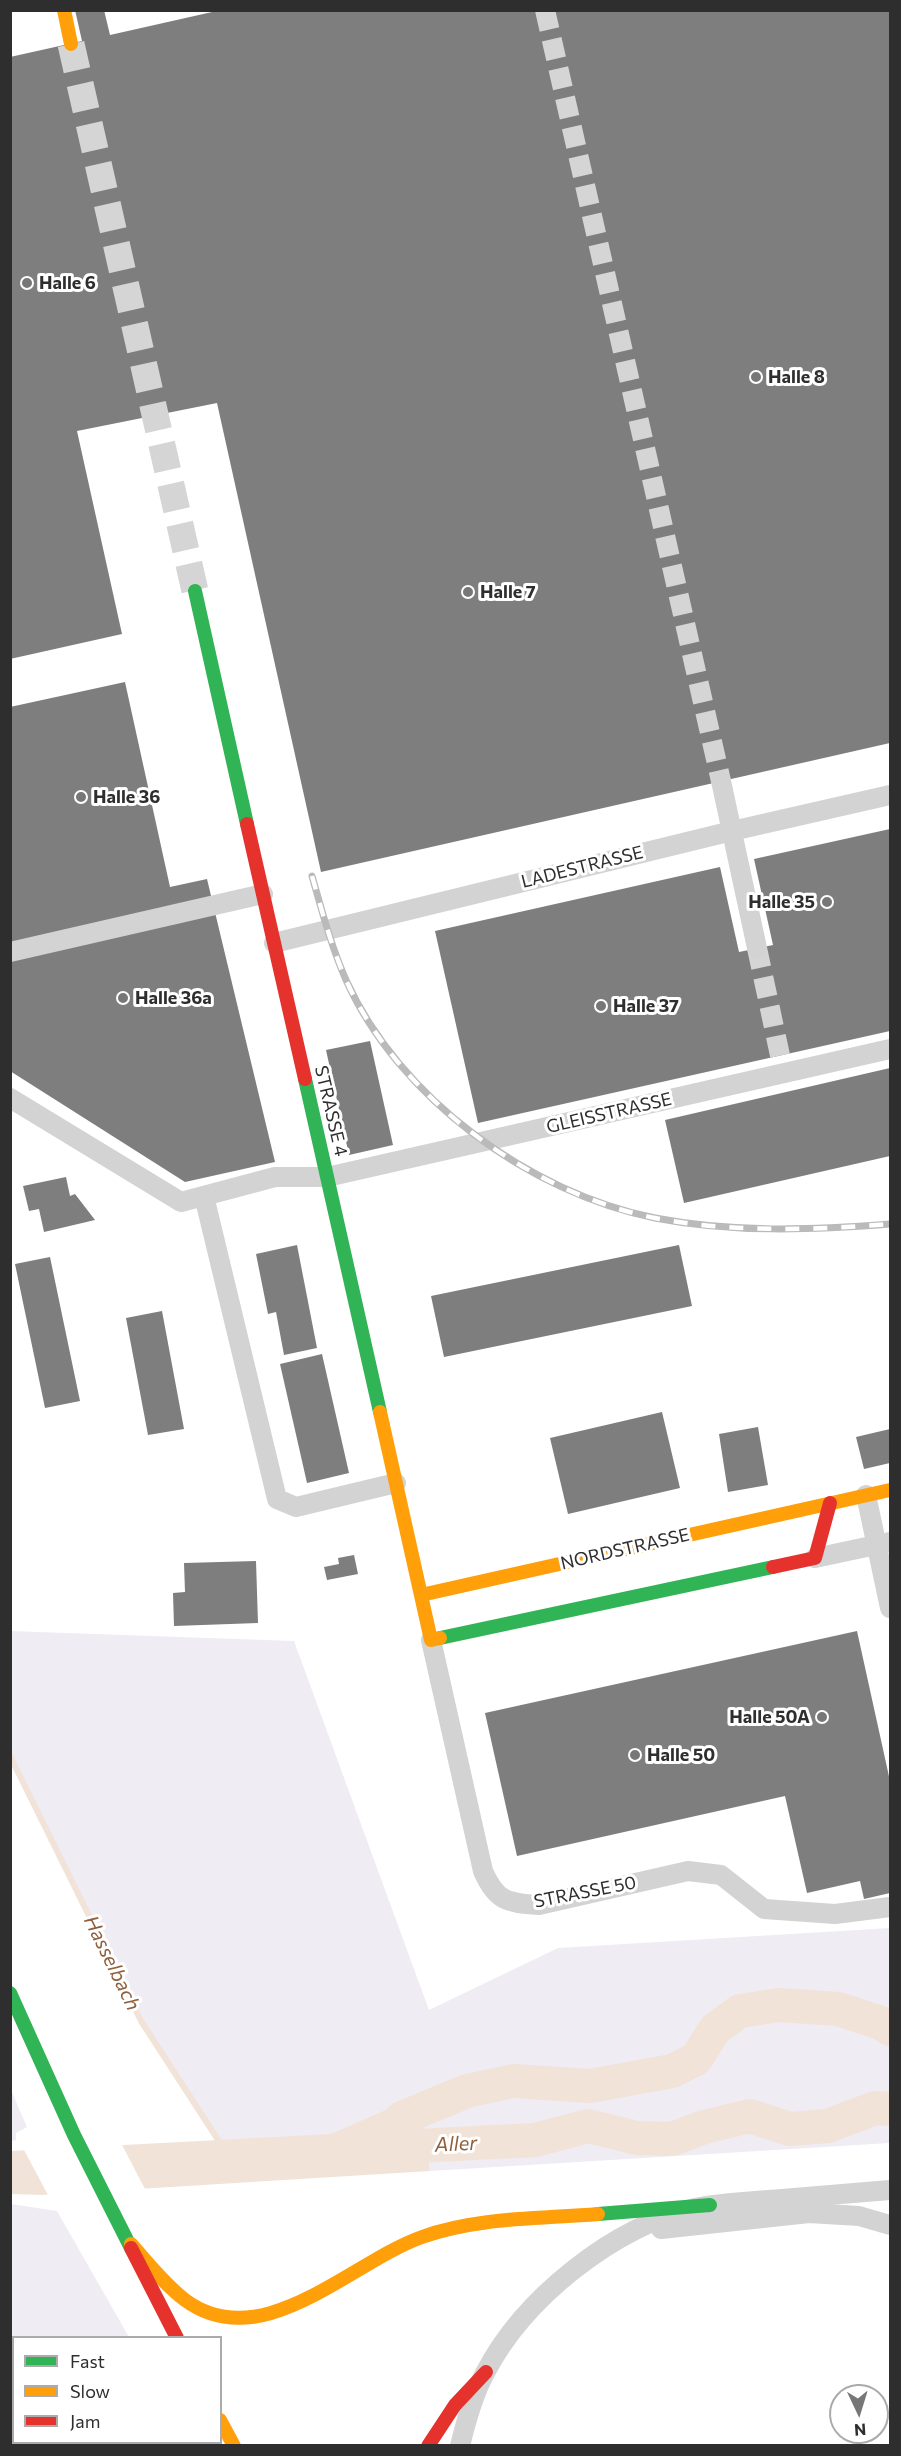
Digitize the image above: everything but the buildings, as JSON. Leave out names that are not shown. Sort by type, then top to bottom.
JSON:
[{"type":"street","points":[[64,10],[71,44]]},
{"type":"street","name":"STRASSE 4","points":[[195,591],[431,1640]]},
{"type":"street","points":[[721,781],[757,948]]},
{"type":"street","name":"LADESTRASSE","points":[[274,943],[732,831],[891,795]]},
{"type":"street","points":[[10,952],[263,894]]},
{"type":"street","name":"GLEISSTRASSE","points":[[10,1098],[181,1202],[275,1177],[327,1177],[891,1049]]},
{"type":"street","points":[[204,1196],[277,1499],[296,1507],[396,1483]]},
{"type":"street","name":"NORDSTRASSE","points":[[421,1595],[891,1490]]},
{"type":"street","points":[[866,1495],[884,1543],[891,1608]]},
{"type":"street","points":[[815,1558],[830,1503]]},
{"type":"street","points":[[431,1640],[884,1543]]},
{"type":"street","name":"STRASSE 50","points":[[431,1640],[483,1871],[492,1892],[515,1903],[539,1905],[688,1871],[721,1875],[764,1909],[835,1914],[891,1907]]},
{"type":"street","points":[[10,1993],[74,2135],[177,2336]]},
{"type":"street","points":[[131,2244],[179,2296],[202,2311],[243,2318],[269,2315],[290,2307],[378,2256],[437,2232],[513,2221],[891,2190]]},
{"type":"street","points":[[460,2445],[468,2416],[486,2372],[511,2332],[562,2279],[600,2253],[668,2217],[710,2205]]},
{"type":"street","points":[[600,2253],[653,2231],[713,2221],[809,2213],[859,2216],[891,2225]]},
{"type":"street","points":[[428,2445],[455,2405],[486,2372]]},
{"type":"street","points":[[222,2424],[234,2445]]},
{"type":"shaded area","points":[[10,1631],[294,1641],[429,2010],[558,1948],[890,1928],[890,2143],[430,2171],[423,2125],[402,2118],[231,2160],[141,2021],[11,1756]]},
{"type":"shaded area","points":[[10,2088],[27,2127],[16,2133],[16,2140],[11,2141]]},
{"type":"shaded area","points":[[411,2099],[423,2125],[430,2171],[41,2195],[11,2194],[11,2151],[331,2134]]},
{"type":"shaded area","points":[[11,2204],[57,2211],[128,2336],[12,2336],[12,2444],[168,2445],[11,2445]]},
{"type":"pier","points":[[120,2141],[146,2191],[49,2197],[23,2148]]},
{"type":"waterway","name":"Hasselbach","points":[[10,1756],[141,2021],[222,2146]]},
{"type":"waterway","points":[[382,2140],[402,2118],[467,2091],[513,2081],[590,2086],[672,2071],[696,2059],[715,2029],[740,2011],[779,2005],[838,2009],[881,2023],[890,2029]]},
{"type":"waterway","name":"Aller","points":[[378,2148],[535,2140],[588,2126],[637,2138],[672,2139],[704,2127],[750,2116],[790,2129],[828,2126],[875,2108],[890,2109]]},
{"type":"tunnel","points":[[545,10],[721,781]]},
{"type":"tunnel","points":[[71,44],[195,591]]},
{"type":"tunnel","points":[[757,948],[784,1074]]},
{"type":"railway","points":[[312,876],[327,928],[346,980],[369,1023],[399,1063],[434,1101],[474,1134],[516,1163],[561,1187],[608,1205],[655,1218],[684,1223],[772,1229],[890,1224]]},
{"type":"traffic: fast","points":[[195,591],[247,824]]},
{"type":"traffic: fast","points":[[305,1079],[380,1412]]},
{"type":"traffic: fast","points":[[440,1638],[773,1567]]},
{"type":"traffic: fast","points":[[10,1993],[74,2135],[131,2248]]},
{"type":"traffic: fast","points":[[598,2214],[710,2205]]},
{"type":"traffic: slow","points":[[64,10],[71,44]]},
{"type":"traffic: slow","points":[[380,1412],[431,1640],[440,1638]]},
{"type":"traffic: slow","points":[[421,1595],[890,1490]]},
{"type":"traffic: slow","points":[[131,2244],[163,2280],[185,2300],[214,2315],[245,2318],[275,2312],[306,2299],[395,2249],[443,2230],[487,2222],[598,2214]]},
{"type":"traffic: slow","points":[[222,2424],[234,2446]]},
{"type":"traffic: jam","points":[[247,824],[305,1079]]},
{"type":"traffic: jam","points":[[773,1567],[815,1558],[830,1503]]},
{"type":"traffic: jam","points":[[131,2248],[176,2336]]},
{"type":"traffic: jam","points":[[428,2446],[455,2405],[486,2372]]},
{"type":"place","name":"Halle 6","points":[[27,283]]},
{"type":"place","name":"Halle 8","points":[[756,377]]},
{"type":"place","name":"Halle 7","points":[[468,592]]},
{"type":"place","name":"Halle 36","points":[[81,797]]},
{"type":"place","name":"Halle 35","points":[[827,902]]},
{"type":"place","name":"Halle 36a","points":[[123,998]]},
{"type":"place","name":"Halle 37","points":[[601,1006]]},
{"type":"place","name":"Halle 50A","points":[[822,1717]]},
{"type":"place","name":"Halle 50","points":[[635,1755]]}]
